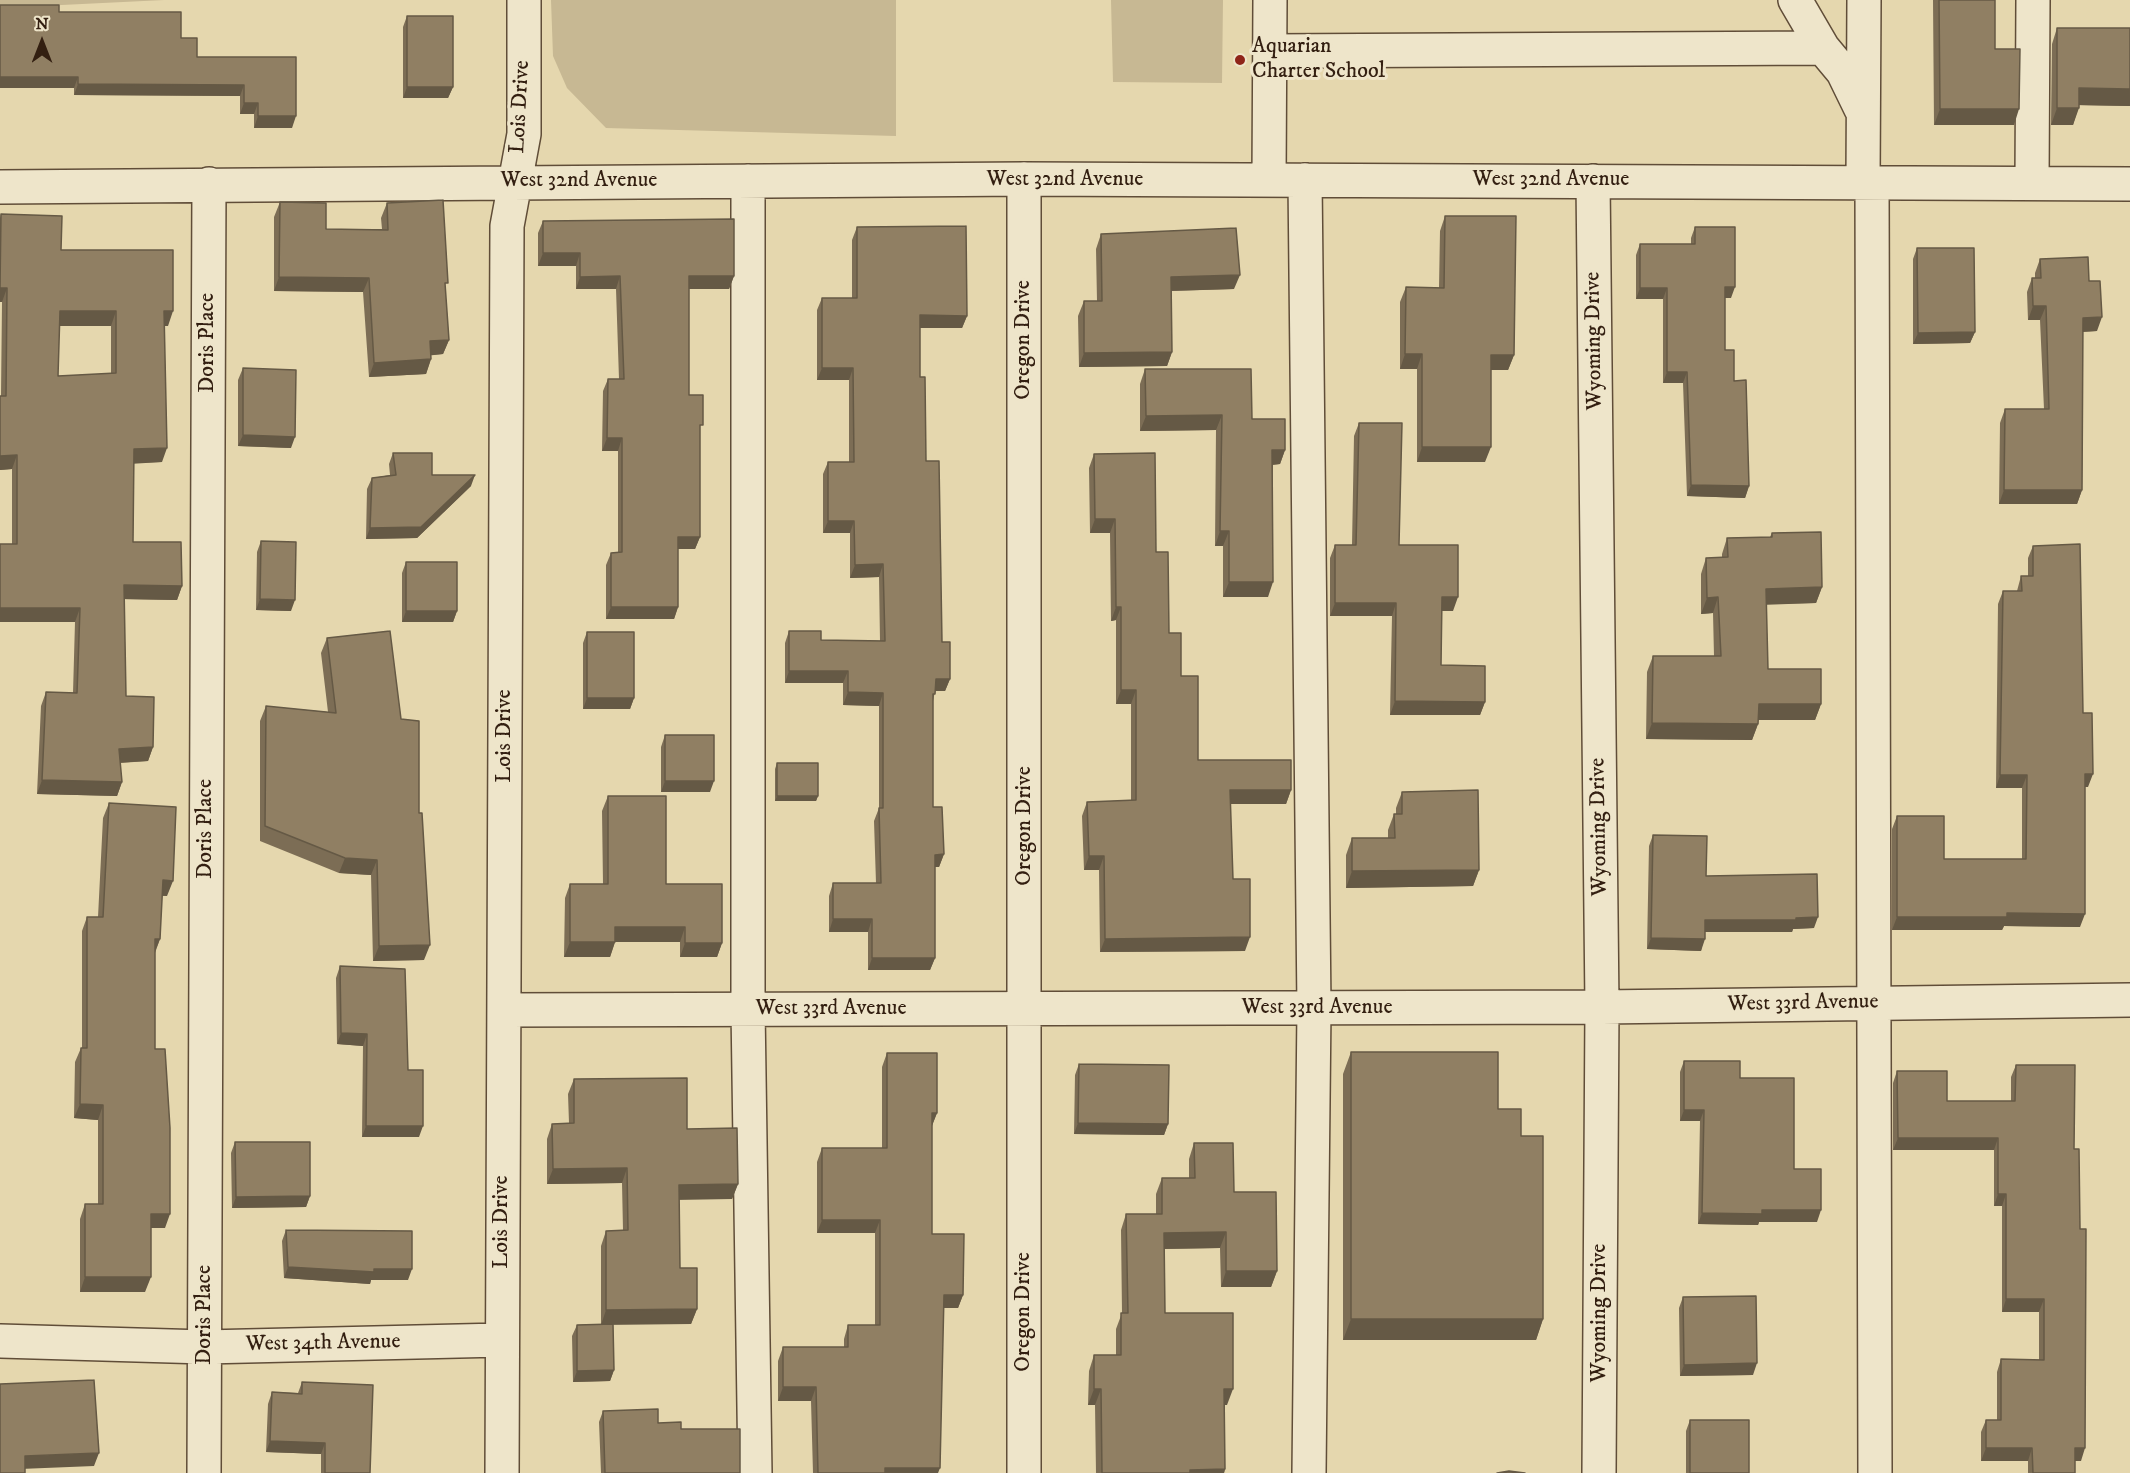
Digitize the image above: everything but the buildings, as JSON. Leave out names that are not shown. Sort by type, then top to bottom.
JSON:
[{"type":"street","name":"Lois Drive","points":[[502,1473],[507,226],[524,134],[524,0]]},
{"type":"street","points":[[1269,180],[1270,0]]},
{"type":"street","points":[[1795,0],[1823,48],[1843,72],[1863,114]]},
{"type":"street","points":[[1864,0],[1863,114],[1868,181],[1875,1473]]},
{"type":"street","points":[[2032,183],[2033,0]]},
{"type":"street","points":[[1271,51],[1823,48]]},
{"type":"street","name":"West 32nd Avenue","points":[[0,187],[1024,179],[1868,181],[2130,184]]},
{"type":"street","name":"Oregon Drive","points":[[1024,179],[1024,1473]]},
{"type":"street","points":[[748,180],[748,1009],[755,1473]]},
{"type":"street","points":[[1305,180],[1314,1008],[1310,1473]]},
{"type":"street","name":"Wyoming Drive","points":[[1593,180],[1602,1007],[1599,1473]]},
{"type":"street","name":"Doris Place","points":[[204,1473],[209,184]]},
{"type":"street","name":"West 33rd Avenue","points":[[504,1010],[1602,1007],[2130,1000]]},
{"type":"street","name":"West 34th Avenue","points":[[0,1341],[205,1347],[501,1340]]},
{"type":"shaded area","points":[[0,0],[164,0],[0,8]]},
{"type":"shaded area","points":[[551,0],[896,0],[896,136],[606,128],[567,88],[553,56]]},
{"type":"shaded area","points":[[1111,0],[1223,0],[1222,83],[1113,82]]},
{"type":"place","name":"Aquarian Charter School","points":[[1240,60]]}]
